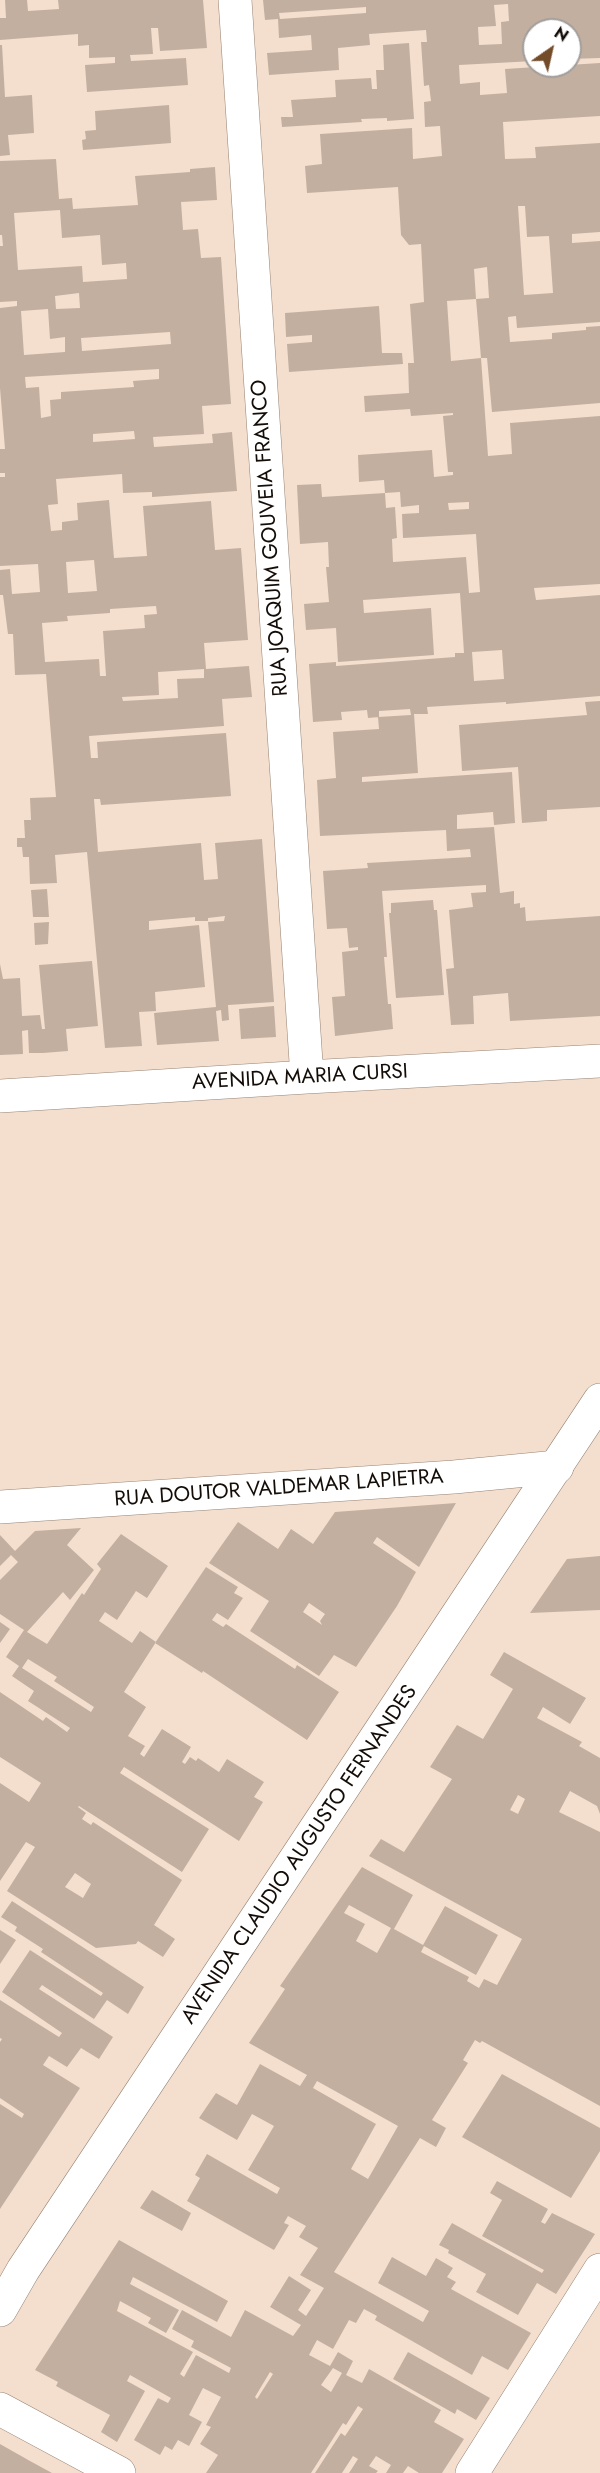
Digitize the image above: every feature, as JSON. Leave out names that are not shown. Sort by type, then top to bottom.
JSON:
[{"type":"street","name":"RUA JOAQUIM GOUVEIA FRANCO","points":[[234,0],[307,1077]]},
{"type":"street","name":"AVENIDA MARIA CURSI","points":[[0,1096],[600,1061]]},
{"type":"street","name":"AVENIDA CLAUDIO AUGUSTO FERNANDES","points":[[0,2310],[30,2260],[600,1400]]},
{"type":"street","name":"RUA DOUTOR VALDEMAR LAPIETRA","points":[[0,1507],[454,1477],[557,1467]]},
{"type":"street","points":[[471,2473],[600,2270]]},
{"type":"street","points":[[0,2409],[119,2473]]},
{"type":"building","points":[[5,0],[27,0],[28,11],[59,9],[58,0],[203,0],[207,48],[160,51],[158,28],[151,28],[153,54],[130,55],[131,61],[186,58],[188,85],[87,92],[85,65],[115,63],[115,57],[89,58],[89,45],[78,46],[78,34],[0,40],[0,18],[6,18]]},
{"type":"building","points":[[263,0],[600,0],[600,58],[582,59],[582,18],[522,18],[522,62],[459,65],[460,84],[480,82],[480,95],[507,93],[505,69],[522,68],[522,78],[582,78],[582,64],[600,63],[600,116],[503,122],[505,159],[536,158],[535,147],[600,143],[600,232],[572,234],[572,243],[600,241],[600,322],[517,328],[516,316],[508,317],[510,342],[552,339],[552,333],[586,330],[586,327],[600,326],[600,403],[492,412],[487,358],[481,358],[488,456],[512,454],[510,423],[600,416],[600,584],[534,588],[536,600],[600,595],[600,696],[506,704],[506,702],[427,707],[428,714],[414,714],[418,773],[362,777],[362,782],[512,772],[515,823],[494,825],[493,812],[457,815],[457,829],[494,827],[500,893],[514,891],[514,904],[520,903],[520,908],[525,907],[526,921],[600,916],[600,1016],[510,1021],[508,993],[473,996],[474,1024],[451,1025],[446,969],[454,968],[449,910],[473,907],[471,893],[486,892],[486,885],[382,891],[387,957],[384,957],[388,1004],[391,1004],[393,1029],[335,1036],[332,997],[345,996],[342,952],[358,950],[358,947],[349,948],[347,928],[327,929],[323,871],[368,868],[367,863],[471,857],[470,849],[447,851],[446,830],[320,836],[317,780],[336,778],[333,732],[379,729],[378,717],[368,718],[367,710],[341,712],[342,720],[313,722],[309,664],[336,662],[336,666],[455,657],[455,653],[464,653],[460,593],[363,600],[364,613],[431,608],[434,655],[338,662],[336,628],[306,630],[304,604],[329,602],[326,567],[329,567],[328,542],[300,544],[297,485],[321,484],[322,497],[385,493],[384,480],[359,482],[358,455],[432,450],[434,477],[453,475],[453,472],[448,472],[443,416],[453,415],[453,413],[411,416],[410,409],[365,412],[364,396],[409,393],[408,363],[414,363],[410,304],[424,302],[421,244],[409,245],[401,235],[398,187],[307,193],[305,166],[322,164],[320,134],[412,128],[413,159],[442,156],[440,126],[425,127],[424,102],[431,101],[429,85],[424,86],[421,42],[427,42],[426,30],[369,34],[370,45],[338,48],[339,70],[269,75],[267,53],[312,50],[311,35],[279,38],[278,19],[265,20]],"holes":[[[508,4],[509,21],[501,22],[502,44],[479,45],[478,27],[496,26],[494,5]],[[366,7],[366,13],[280,19],[279,13]],[[518,206],[525,206],[527,237],[549,236],[553,293],[524,295]],[[487,267],[489,298],[476,299],[474,269]],[[476,299],[481,358],[451,361],[447,301]],[[400,492],[401,507],[419,505],[419,513],[402,514],[403,538],[476,534],[480,592],[469,593],[466,557],[393,562],[392,539],[397,538],[395,507],[386,508],[385,493]],[[469,502],[469,509],[449,510],[448,503]],[[502,650],[504,679],[474,681],[472,652]],[[410,709],[411,715],[379,717],[379,711]]]},
{"type":"building","points":[[409,43],[414,119],[387,121],[387,118],[361,119],[362,122],[282,127],[281,117],[293,117],[291,100],[336,97],[335,80],[371,78],[372,89],[377,89],[376,70],[384,70],[383,45]]},
{"type":"building","points":[[0,45],[2,45],[5,97],[32,95],[34,133],[8,135],[10,155],[0,156]]},
{"type":"building","points":[[169,105],[171,143],[83,150],[82,140],[86,139],[85,131],[96,130],[95,111]]},
{"type":"building","points":[[56,159],[59,199],[72,198],[73,209],[138,205],[135,176],[190,172],[190,169],[215,167],[217,200],[181,202],[183,230],[198,229],[201,258],[221,257],[231,404],[202,406],[204,434],[153,437],[154,447],[213,443],[212,434],[232,432],[237,491],[152,497],[152,492],[123,493],[122,474],[56,479],[58,504],[48,505],[51,531],[62,530],[62,522],[78,520],[77,503],[109,500],[114,558],[147,556],[143,506],[211,501],[215,550],[241,548],[248,640],[204,643],[206,669],[249,666],[252,697],[222,699],[224,726],[89,736],[91,758],[98,758],[97,742],[226,733],[231,796],[101,805],[100,799],[94,799],[98,852],[201,843],[204,880],[218,879],[215,843],[262,839],[274,1002],[228,1005],[229,1020],[222,1021],[221,1010],[216,1011],[219,1041],[157,1045],[154,1013],[216,1007],[208,922],[224,921],[225,916],[208,918],[208,921],[195,921],[195,917],[149,921],[149,930],[199,925],[205,987],[155,992],[156,1011],[139,1012],[142,1046],[105,1048],[87,852],[55,855],[57,883],[30,884],[29,857],[23,857],[22,847],[17,847],[17,838],[25,838],[24,820],[31,820],[30,798],[56,797],[46,674],[15,675],[13,634],[8,634],[3,595],[0,595],[0,570],[10,569],[12,594],[40,592],[38,564],[0,566],[0,477],[5,477],[5,473],[0,473],[0,449],[5,449],[0,388],[0,308],[17,306],[17,301],[0,302],[0,246],[3,246],[2,235],[0,235],[0,161]],"holes":[[[60,210],[62,238],[100,235],[102,265],[126,263],[127,279],[83,282],[82,266],[18,270],[14,213]],[[79,293],[80,308],[56,309],[55,296]],[[48,309],[50,339],[65,337],[65,352],[24,355],[21,311]],[[170,332],[171,344],[82,351],[81,338]],[[159,369],[159,379],[133,381],[134,387],[61,392],[61,399],[50,400],[51,416],[41,418],[39,387],[26,388],[25,377]],[[134,431],[135,439],[93,442],[93,434]],[[94,560],[97,591],[68,593],[66,562]],[[156,606],[157,614],[144,615],[145,628],[103,631],[106,676],[100,676],[99,659],[45,662],[42,623],[68,621],[67,616],[110,613],[110,609]],[[204,669],[204,678],[177,679],[178,698],[123,701],[122,697],[159,695],[158,672]]]},
{"type":"building","points":[[379,306],[382,353],[402,353],[403,364],[289,372],[287,344],[312,342],[312,335],[286,337],[285,313]]},
{"type":"building","points":[[600,701],[600,807],[547,810],[547,821],[522,823],[518,767],[462,771],[459,725],[587,715],[585,702]]},
{"type":"building","points":[[47,889],[49,917],[33,917],[31,890]]},
{"type":"building","points":[[433,900],[434,910],[437,910],[444,995],[396,998],[389,913],[391,913],[391,903]]},
{"type":"building","points":[[49,922],[48,944],[35,945],[34,923]]},
{"type":"building","points":[[92,961],[98,1026],[66,1029],[68,1051],[43,1053],[29,1053],[28,1030],[22,1031],[23,1054],[0,1055],[0,964],[3,979],[20,978],[22,1016],[40,1015],[42,1029],[45,1029],[39,965]]},
{"type":"building","points":[[274,1006],[276,1037],[241,1039],[239,1009]]},
{"type":"building","points":[[456,1503],[419,1567],[377,1537],[373,1543],[416,1572],[397,1606],[356,1667],[334,1655],[319,1676],[250,1631],[269,1601],[209,1563],[238,1522],[278,1549],[291,1529],[313,1544],[335,1512]],"holes":[[[309,1603],[325,1614],[320,1621],[322,1625],[303,1612]]]},
{"type":"building","points":[[81,1528],[67,1545],[94,1570],[70,1600],[63,1592],[27,1632],[47,1644],[82,1593],[84,1595],[101,1569],[97,1564],[121,1534],[168,1566],[147,1598],[136,1591],[117,1620],[105,1612],[99,1621],[132,1643],[140,1631],[156,1642],[124,1692],[146,1707],[128,1736],[145,1746],[140,1754],[144,1757],[162,1729],[191,1747],[182,1762],[185,1764],[190,1757],[196,1761],[198,1758],[219,1772],[227,1759],[264,1782],[254,1797],[263,1802],[239,1841],[124,1767],[120,1773],[209,1829],[182,1872],[78,1807],[86,1813],[82,1819],[91,1825],[93,1822],[182,1880],[154,1925],[175,1939],[163,1957],[138,1941],[136,1944],[96,1948],[7,1891],[35,1847],[26,1842],[0,1881],[0,1783],[29,1802],[41,1783],[0,1757],[0,1692],[43,1721],[46,1717],[67,1732],[70,1728],[28,1701],[34,1691],[12,1676],[19,1666],[6,1657],[24,1630],[0,1614],[0,1580],[18,1562],[11,1555],[0,1566],[0,1535],[15,1551],[35,1531]],"holes":[[[28,1659],[57,1677],[54,1681],[94,1707],[91,1712],[22,1668]],[[75,1873],[91,1884],[83,1898],[65,1887]]]},
{"type":"building","points":[[600,1556],[600,1610],[530,1613],[567,1559]]},
{"type":"building","points":[[206,1567],[238,1587],[234,1593],[243,1598],[228,1620],[217,1613],[212,1620],[223,1627],[226,1624],[295,1669],[297,1665],[339,1692],[307,1740],[203,1671],[202,1673],[155,1643]]},
{"type":"building","points":[[0,1622],[10,1629],[0,1643]]},
{"type":"building","points":[[504,1652],[586,1698],[570,1724],[543,1707],[537,1718],[582,1742],[579,1746],[600,1758],[600,1814],[597,1806],[570,1791],[559,1812],[600,1832],[600,2106],[482,2041],[480,2043],[475,2040],[463,2060],[468,2063],[432,2120],[446,2128],[436,2147],[420,2138],[334,2272],[423,2322],[429,2311],[378,2283],[392,2257],[426,2276],[436,2258],[453,2268],[447,2277],[456,2282],[451,2289],[531,2333],[508,2370],[482,2356],[472,2375],[375,2320],[377,2316],[364,2309],[356,2323],[349,2320],[333,2349],[317,2340],[309,2355],[330,2366],[338,2352],[353,2361],[346,2375],[362,2383],[369,2369],[441,2410],[434,2422],[464,2439],[442,2473],[419,2473],[408,2466],[403,2473],[386,2473],[391,2465],[376,2456],[369,2466],[378,2471],[376,2473],[349,2473],[358,2459],[353,2456],[342,2473],[315,2473],[341,2433],[345,2436],[363,2409],[358,2406],[346,2425],[343,2423],[311,2473],[206,2473],[218,2455],[200,2444],[211,2427],[206,2425],[221,2397],[203,2388],[189,2415],[202,2422],[189,2446],[178,2440],[172,2450],[165,2446],[160,2455],[134,2440],[158,2398],[168,2403],[171,2398],[130,2375],[127,2381],[145,2391],[117,2442],[101,2432],[110,2415],[56,2386],[58,2382],[35,2370],[119,2240],[228,2301],[217,2322],[133,2277],[130,2284],[179,2310],[166,2333],[148,2323],[151,2318],[120,2301],[117,2311],[193,2352],[180,2374],[184,2377],[196,2355],[229,2373],[231,2368],[191,2347],[194,2341],[172,2329],[182,2310],[231,2337],[245,2310],[293,2336],[301,2325],[270,2307],[289,2276],[311,2290],[298,2310],[306,2316],[324,2288],[300,2275],[318,2248],[299,2237],[306,2226],[288,2216],[284,2223],[289,2225],[274,2250],[187,2201],[200,2178],[195,2175],[207,2154],[277,2194],[280,2188],[248,2170],[274,2126],[252,2114],[237,2140],[199,2118],[216,2093],[237,2105],[260,2064],[300,2086],[307,2075],[249,2043],[285,1989],[280,1986],[362,1867],[413,1895],[394,1929],[423,1945],[445,1906],[498,1935],[476,1975],[424,1946],[421,1952],[469,1977],[467,1981],[479,1988],[484,1979],[497,1985],[522,1939],[369,1856],[381,1839],[404,1852],[452,1779],[430,1767],[457,1725],[483,1739],[513,1689],[490,1675]],"holes":[[[518,1795],[525,1799],[518,1814],[510,1810]],[[349,1905],[391,1928],[377,1953],[356,1941],[365,1924],[344,1913]],[[317,2081],[398,2126],[368,2179],[351,2169],[376,2124],[313,2088]],[[333,2368],[342,2373],[331,2392],[321,2385]],[[270,2372],[273,2374],[257,2399],[255,2397]]]},
{"type":"building","points":[[12,1901],[144,1987],[128,2014],[107,2000],[94,2019],[42,1985],[39,1989],[113,2037],[99,2059],[81,2048],[67,2067],[49,2056],[43,2065],[80,2088],[0,2209],[0,2104],[22,2118],[24,2114],[0,2098],[0,2042],[2,2039],[0,2038],[0,2000],[59,2037],[62,2033],[2,1992],[30,1950],[101,1996],[103,1993],[41,1952],[43,1949],[15,1931],[17,1927],[1,1917]]},
{"type":"building","points":[[0,1930],[16,1940],[0,1964]]},
{"type":"building","points":[[502,2074],[600,2128],[600,2151],[571,2198],[462,2137]]},
{"type":"building","points":[[497,2181],[548,2209],[541,2222],[545,2224],[552,2213],[595,2234],[556,2294],[537,2283],[518,2315],[476,2292],[486,2274],[448,2253],[449,2250],[439,2245],[452,2223],[542,2273],[544,2270],[482,2236],[502,2200],[490,2193]]},
{"type":"building","points":[[152,2190],[191,2213],[182,2231],[140,2208]]},
{"type":"building","points":[[408,2352],[490,2398],[476,2420],[457,2409],[455,2414],[393,2379]]},
{"type":"building","points":[[0,2444],[30,2461],[52,2473],[0,2473]]}]
